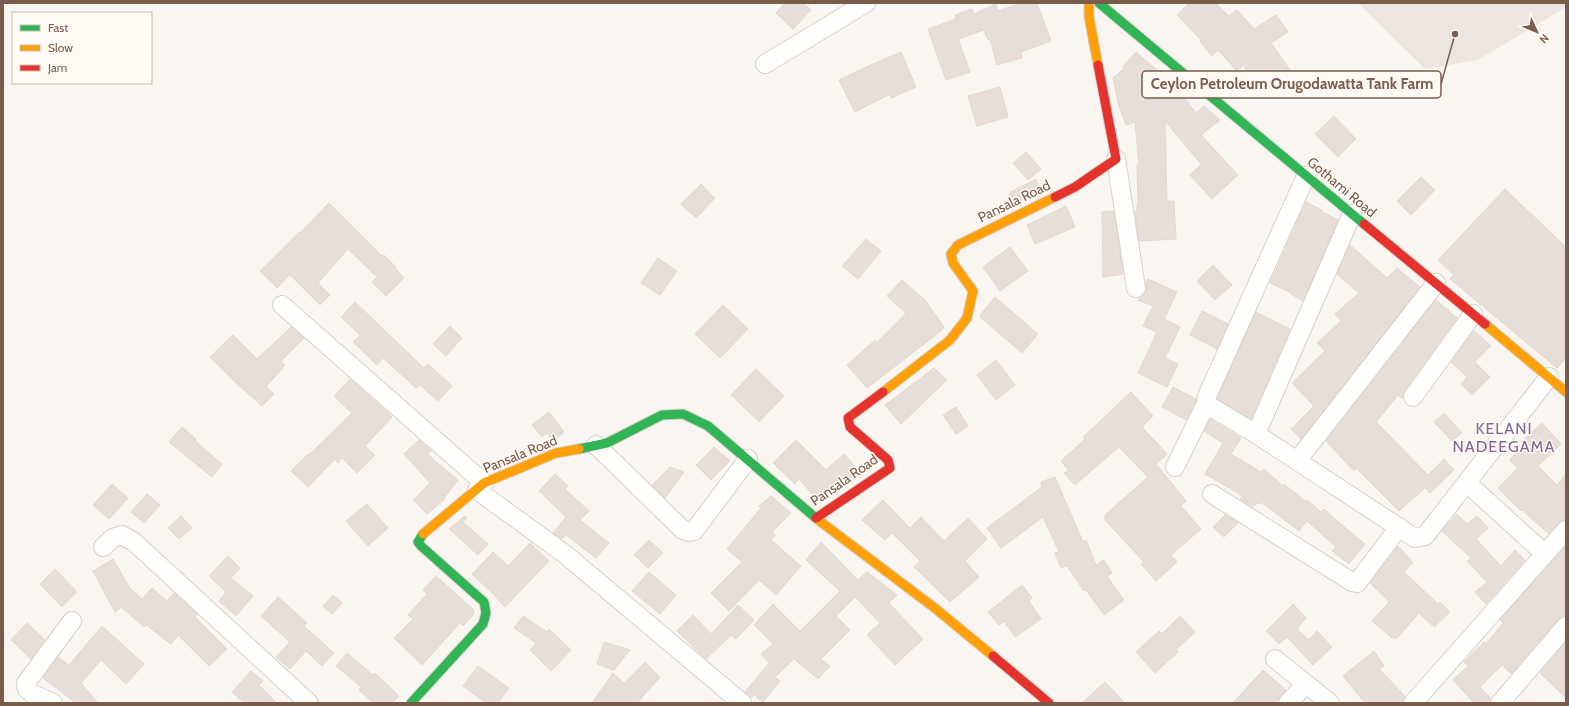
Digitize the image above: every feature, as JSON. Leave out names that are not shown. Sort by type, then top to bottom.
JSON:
[{"type":"street","points":[[765,64],[866,3]]},
{"type":"street","points":[[1089,3],[1089,17],[1116,159],[1136,288]]},
{"type":"street","name":"Gothami Road","points":[[1099,3],[1566,392]]},
{"type":"street","name":"Pansala Road","points":[[411,703],[483,624],[487,615],[487,607],[484,602],[418,542],[420,537],[481,486],[556,452],[607,443],[662,415],[683,414],[708,426],[816,518],[890,468],[888,460],[850,427],[848,418],[950,340],[967,318],[973,291],[953,263],[951,254],[958,245],[1075,186],[1116,159]]},
{"type":"street","points":[[1175,467],[1206,404],[1207,396],[1306,176]]},
{"type":"street","points":[[1256,434],[1352,214]]},
{"type":"street","points":[[1297,461],[1436,283]]},
{"type":"street","points":[[282,305],[481,486],[566,555],[742,703]]},
{"type":"street","points":[[1413,397],[1473,314]]},
{"type":"street","points":[[1206,404],[1256,434],[1415,538],[1425,536],[1549,377]]},
{"type":"street","points":[[596,445],[683,530],[689,532],[694,531],[748,459]]},
{"type":"street","points":[[1467,483],[1545,554]]},
{"type":"street","points":[[1212,494],[1352,582],[1357,583],[1399,527]]},
{"type":"street","points":[[816,518],[936,610],[1049,703]]},
{"type":"street","points":[[1413,703],[1566,530]]},
{"type":"street","points":[[103,547],[113,538],[122,535],[134,542],[309,703]]},
{"type":"street","points":[[53,703],[27,689],[26,683],[72,621]]},
{"type":"street","points":[[1500,703],[1566,626]]},
{"type":"street","points":[[1275,659],[1330,703]]},
{"type":"street","points":[[1288,703],[1306,684]]},
{"type":"shaded area","points":[[1358,3],[1566,3],[1566,7],[1478,60],[1425,69]]},
{"type":"building","points":[[785,3],[804,3],[811,10],[793,29],[776,13]]},
{"type":"building","points":[[1021,3],[1037,3],[1051,41],[1021,52],[1022,58],[997,65],[990,39],[988,40],[984,30],[958,39],[970,72],[946,80],[928,29],[956,19],[955,15],[972,9],[974,14],[996,4],[998,11]]},
{"type":"building","points":[[1189,3],[1215,3],[1229,16],[1237,10],[1254,29],[1276,15],[1288,32],[1271,43],[1295,77],[1267,97],[1243,65],[1237,71],[1218,50],[1212,56],[1200,41],[1201,40],[1177,15]]},
{"type":"building","points":[[901,52],[916,87],[891,98],[890,94],[855,112],[839,80]]},
{"type":"building","points":[[1136,52],[1159,72],[1161,71],[1167,76],[1196,113],[1204,106],[1220,120],[1201,135],[1238,175],[1212,199],[1190,175],[1201,164],[1165,121],[1167,201],[1174,201],[1176,239],[1139,241],[1135,211],[1137,211],[1138,203],[1137,165],[1139,165],[1135,122],[1126,125],[1119,106],[1113,78],[1125,68],[1123,67]]},
{"type":"building","points":[[1000,87],[1008,117],[977,126],[968,96]]},
{"type":"building","points":[[1334,116],[1356,139],[1338,157],[1315,134]]},
{"type":"building","points":[[1026,152],[1041,169],[1028,180],[1013,163]]},
{"type":"building","points":[[1421,177],[1435,190],[1411,215],[1397,201]]},
{"type":"building","points":[[1036,179],[1041,190],[1015,203],[1009,193]]},
{"type":"building","points":[[701,184],[715,198],[696,218],[681,204]]},
{"type":"building","points":[[1505,189],[1566,247],[1566,358],[1557,368],[1450,279],[1454,275],[1438,260]]},
{"type":"building","points":[[1306,202],[1338,220],[1303,301],[1291,294],[1292,293],[1270,283]]},
{"type":"building","points":[[329,203],[382,256],[384,255],[396,267],[395,268],[404,278],[386,296],[372,282],[377,277],[348,249],[318,283],[330,295],[320,305],[290,275],[277,288],[260,271]]},
{"type":"building","points":[[1066,206],[1075,227],[1035,244],[1027,225]]},
{"type":"building","points":[[1114,211],[1123,274],[1103,277],[1102,212]]},
{"type":"building","points":[[866,239],[881,251],[858,279],[842,266]]},
{"type":"building","points":[[1350,245],[1387,278],[1397,268],[1420,287],[1301,439],[1291,429],[1314,406],[1292,383],[1325,351],[1317,343],[1341,321],[1335,314],[1359,293],[1337,274]]},
{"type":"building","points":[[1010,247],[1028,271],[1000,291],[983,267]]},
{"type":"building","points":[[658,258],[677,271],[660,295],[641,283]]},
{"type":"building","points":[[1213,265],[1232,285],[1215,300],[1197,281]]},
{"type":"building","points":[[1148,279],[1177,292],[1164,319],[1180,327],[1165,358],[1178,364],[1167,387],[1138,373],[1157,332],[1143,326],[1153,306],[1138,300],[1146,292],[1146,283]]},
{"type":"building","points":[[902,280],[925,300],[944,327],[941,331],[867,388],[847,365],[875,340],[876,343],[906,313],[887,296]]},
{"type":"building","points":[[995,297],[1038,334],[1022,353],[980,317]]},
{"type":"building","points":[[1436,300],[1457,318],[1404,391],[1403,397],[1401,398],[1398,395],[1376,422],[1428,475],[1444,459],[1454,470],[1430,493],[1425,488],[1399,511],[1356,468],[1354,471],[1326,441]]},
{"type":"building","points":[[355,302],[424,368],[428,364],[452,386],[438,401],[420,385],[416,388],[383,358],[377,365],[353,342],[360,335],[341,317]]},
{"type":"building","points":[[723,305],[748,329],[720,358],[695,334]]},
{"type":"building","points":[[1202,311],[1228,324],[1217,349],[1190,335]]},
{"type":"building","points":[[1256,312],[1290,329],[1251,419],[1217,399]]},
{"type":"building","points":[[450,326],[462,338],[446,356],[433,344]]},
{"type":"building","points":[[291,327],[304,338],[281,361],[285,365],[266,387],[274,394],[262,406],[210,357],[233,335],[257,359]]},
{"type":"building","points":[[1474,331],[1491,346],[1475,362],[1490,377],[1472,395],[1461,384],[1467,377],[1451,362]]},
{"type":"building","points":[[996,360],[1015,385],[996,400],[977,375]]},
{"type":"building","points":[[934,368],[947,380],[901,424],[885,405]]},
{"type":"building","points":[[756,369],[784,396],[759,422],[731,395]]},
{"type":"building","points":[[350,379],[392,417],[365,446],[375,455],[357,473],[342,458],[338,463],[335,459],[308,487],[291,471],[352,413],[334,396]]},
{"type":"building","points":[[1173,387],[1196,399],[1186,420],[1162,407]]},
{"type":"building","points":[[1131,392],[1153,416],[1142,427],[1167,454],[1156,464],[1186,501],[1181,506],[1201,529],[1171,555],[1177,562],[1156,581],[1141,564],[1144,562],[1105,520],[1105,515],[1148,477],[1119,447],[1075,485],[1064,473],[1069,471],[1061,461],[1085,439],[1083,437]]},
{"type":"building","points":[[956,407],[968,426],[956,434],[943,415]]},
{"type":"building","points":[[549,412],[564,432],[553,441],[547,433],[542,437],[532,425]]},
{"type":"building","points":[[1444,413],[1462,433],[1452,441],[1434,422]]},
{"type":"building","points":[[1210,419],[1241,438],[1231,454],[1261,472],[1264,469],[1283,486],[1284,484],[1321,512],[1324,509],[1365,544],[1349,564],[1332,551],[1336,547],[1307,521],[1299,531],[1261,502],[1259,504],[1257,503],[1253,507],[1240,499],[1243,496],[1205,474],[1223,443],[1204,431]]},
{"type":"building","points":[[1542,423],[1561,444],[1538,466],[1557,485],[1566,474],[1566,520],[1558,523],[1549,534],[1522,510],[1521,511],[1498,488],[1518,468],[1509,460],[1524,445],[1521,442]]},
{"type":"building","points":[[182,427],[196,439],[195,441],[222,464],[212,477],[169,442]]},
{"type":"building","points":[[419,440],[431,451],[427,454],[458,480],[444,498],[445,499],[427,514],[413,500],[430,483],[404,454]]},
{"type":"building","points":[[796,440],[826,470],[844,454],[859,471],[841,486],[818,501],[799,479],[795,484],[773,463]]},
{"type":"building","points":[[714,447],[730,461],[711,480],[696,465]]},
{"type":"building","points":[[670,467],[684,472],[665,498],[652,485]]},
{"type":"building","points":[[555,474],[568,486],[565,489],[589,511],[580,520],[609,543],[596,558],[566,535],[562,539],[553,533],[566,517],[539,491]]},
{"type":"building","points":[[1055,477],[1083,542],[1086,540],[1096,565],[1104,560],[1112,573],[1107,576],[1124,600],[1104,615],[1086,590],[1084,591],[1067,566],[1061,568],[1055,553],[1059,552],[1043,517],[1001,548],[987,528],[1042,487],[1041,482]]},
{"type":"building","points":[[112,484],[128,498],[109,519],[93,505]]},
{"type":"building","points":[[147,494],[160,505],[144,523],[131,512]]},
{"type":"building","points":[[771,496],[791,513],[772,532],[775,535],[771,540],[801,566],[776,595],[759,580],[729,611],[711,593],[742,562],[727,549],[761,508],[759,506]]},
{"type":"building","points":[[883,500],[910,528],[921,517],[944,541],[968,518],[987,539],[965,561],[979,577],[950,602],[914,567],[920,561],[892,533],[885,540],[862,520]]},
{"type":"building","points":[[367,504],[388,528],[368,546],[346,521]]},
{"type":"building","points":[[1457,514],[1467,524],[1477,516],[1488,528],[1476,539],[1501,566],[1515,550],[1525,560],[1486,604],[1475,592],[1487,582],[1467,561],[1471,558],[1442,531]]},
{"type":"building","points":[[1225,515],[1238,523],[1224,537],[1213,527]]},
{"type":"building","points":[[181,516],[192,528],[179,539],[168,528]]},
{"type":"building","points":[[465,516],[467,518],[463,522],[488,544],[478,555],[449,529]]},
{"type":"building","points":[[649,540],[663,553],[648,568],[634,555]]},
{"type":"building","points":[[821,542],[858,580],[867,572],[897,595],[889,603],[923,639],[895,665],[867,635],[880,623],[855,597],[836,616],[850,630],[821,659],[830,666],[818,679],[794,659],[775,677],[780,681],[763,702],[754,695],[751,698],[745,692],[769,663],[761,654],[773,644],[754,625],[773,604],[800,631],[840,591],[806,560]]},
{"type":"building","points":[[530,543],[549,561],[505,607],[472,574],[493,552],[508,566]]},
{"type":"building","points":[[1398,546],[1413,563],[1404,572],[1438,604],[1440,602],[1450,612],[1434,627],[1419,613],[1397,638],[1392,638],[1372,621],[1389,602],[1370,583]]},
{"type":"building","points":[[1566,546],[1566,616],[1558,619],[1511,674],[1502,665],[1480,687],[1491,699],[1490,703],[1474,703],[1453,680],[1468,666],[1464,662],[1484,642],[1486,644],[1503,623],[1500,620]]},
{"type":"building","points":[[228,556],[240,568],[231,578],[253,596],[236,616],[219,601],[226,592],[209,576]]},
{"type":"building","points":[[113,559],[129,587],[142,599],[152,588],[167,601],[174,593],[197,614],[195,617],[227,649],[209,666],[178,635],[171,644],[146,625],[144,627],[121,607],[115,612],[93,571]]},
{"type":"building","points":[[55,569],[77,592],[62,607],[40,584]]},
{"type":"building","points":[[649,572],[676,595],[660,614],[632,591]]},
{"type":"building","points":[[436,576],[473,609],[474,612],[463,626],[460,623],[422,665],[394,638],[413,619],[408,615],[427,594],[423,590]]},
{"type":"building","points":[[1022,585],[1032,598],[1029,601],[1041,619],[1015,637],[1004,621],[999,625],[988,612]]},
{"type":"building","points":[[333,595],[342,603],[332,614],[323,606]]},
{"type":"building","points":[[278,597],[307,623],[304,626],[334,653],[322,666],[306,651],[290,669],[276,657],[290,642],[261,616]]},
{"type":"building","points":[[1293,604],[1306,618],[1297,629],[1309,640],[1317,631],[1332,647],[1313,665],[1287,637],[1279,644],[1266,631]]},
{"type":"building","points":[[738,605],[754,620],[736,639],[731,635],[706,659],[677,631],[693,615],[711,634]]},
{"type":"building","points":[[523,616],[547,632],[549,629],[571,650],[551,671],[530,650],[536,643],[514,628]]},
{"type":"building","points":[[1180,616],[1195,632],[1176,650],[1178,652],[1155,673],[1136,652],[1159,631],[1162,634]]},
{"type":"building","points":[[27,623],[45,640],[31,659],[11,640]]},
{"type":"building","points":[[102,626],[144,664],[126,684],[101,660],[81,683],[98,703],[76,703],[43,678],[58,657],[69,665]]},
{"type":"building","points":[[604,642],[630,650],[614,670],[597,664]]},
{"type":"building","points":[[1566,642],[1566,698],[1540,673]]},
{"type":"building","points":[[1374,651],[1384,666],[1379,669],[1405,696],[1403,703],[1365,703],[1343,676]]},
{"type":"building","points":[[347,653],[373,675],[375,673],[399,696],[392,703],[373,703],[359,690],[361,687],[336,666]]},
{"type":"building","points":[[645,662],[660,677],[637,703],[592,703],[613,673],[624,683]]},
{"type":"building","points":[[478,666],[509,688],[498,703],[486,703],[463,686]]},
{"type":"building","points":[[1263,670],[1286,690],[1280,696],[1278,703],[1233,703]]},
{"type":"building","points":[[251,671],[263,681],[259,685],[277,703],[244,703],[232,692]]},
{"type":"building","points":[[1105,682],[1125,703],[1082,703]]},
{"type":"traffic: fast","points":[[1099,3],[1364,224]]},
{"type":"traffic: fast","points":[[579,449],[607,443],[662,415],[683,414],[708,426],[817,519]]},
{"type":"traffic: fast","points":[[411,703],[483,624],[486,613],[484,602],[421,546],[418,542],[423,534]]},
{"type":"traffic: slow","points":[[1089,3],[1089,17],[1098,65]]},
{"type":"traffic: slow","points":[[883,392],[950,340],[967,318],[973,291],[953,263],[951,254],[958,245],[1055,197]]},
{"type":"traffic: slow","points":[[1485,324],[1566,392]]},
{"type":"traffic: slow","points":[[423,534],[484,483],[556,453],[579,449]]},
{"type":"traffic: slow","points":[[817,519],[936,609],[993,656]]},
{"type":"traffic: jam","points":[[1055,197],[1075,187],[1116,159],[1098,65]]},
{"type":"traffic: jam","points":[[1364,224],[1485,324]]},
{"type":"traffic: jam","points":[[816,518],[890,468],[888,460],[850,427],[848,418],[883,392]]},
{"type":"traffic: jam","points":[[993,656],[1049,703]]},
{"type":"place","name":"Ceylon Petroleum Orugodawatta Tank Farm","points":[[1455,34]]},
{"type":"district","name":"KELANI NADEEGAMA","points":[[1504,437]]}]
